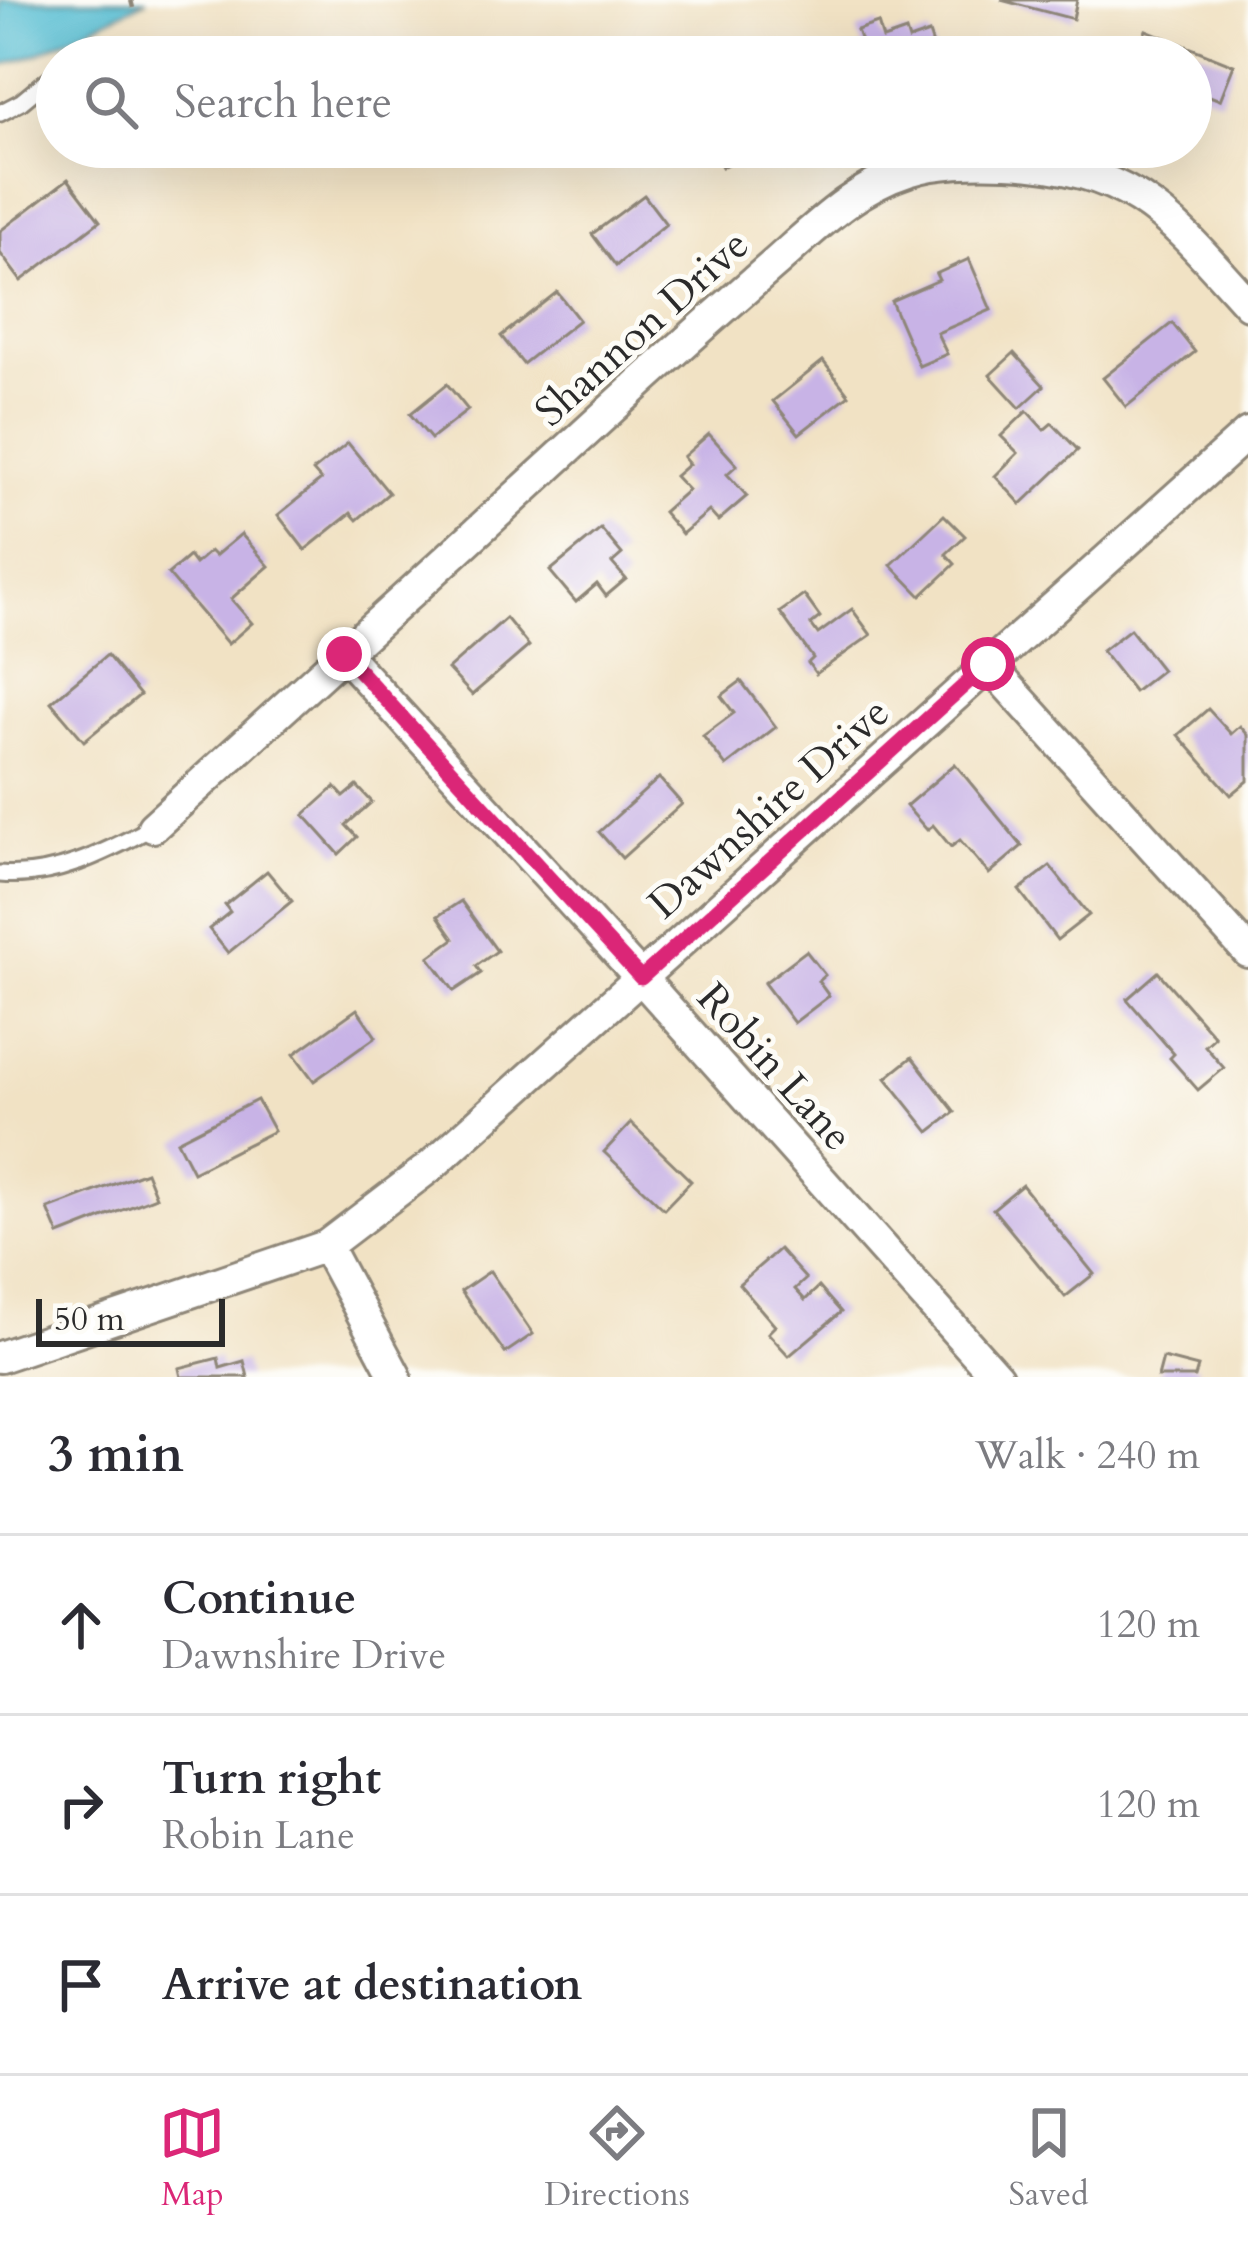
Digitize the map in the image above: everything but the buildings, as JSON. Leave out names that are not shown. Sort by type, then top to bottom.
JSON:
[{"type":"street","name":"Shannon Drive","points":[[153,827],[692,334],[840,207],[873,184],[927,168]]},
{"type":"street","name":"Shannon Drive","points":[[1058,168],[1106,178],[1141,197],[1248,304]]},
{"type":"street","name":"Dawnshire Drive","points":[[0,1357],[326,1246],[431,1166],[1248,433]]},
{"type":"street","name":"Robin Lane","points":[[344,654],[997,1377]]},
{"type":"street","points":[[988,664],[1248,952]]},
{"type":"street","points":[[326,1246],[396,1377]]},
{"type":"lane","points":[[0,113],[36,90]]},
{"type":"lane","points":[[0,874],[25,877],[96,856],[153,827]]},
{"type":"water","points":[[0,0],[147,0],[73,36],[36,36],[36,54],[0,66]]},
{"type":"route","points":[[344,654],[641,978],[988,664]]}]
